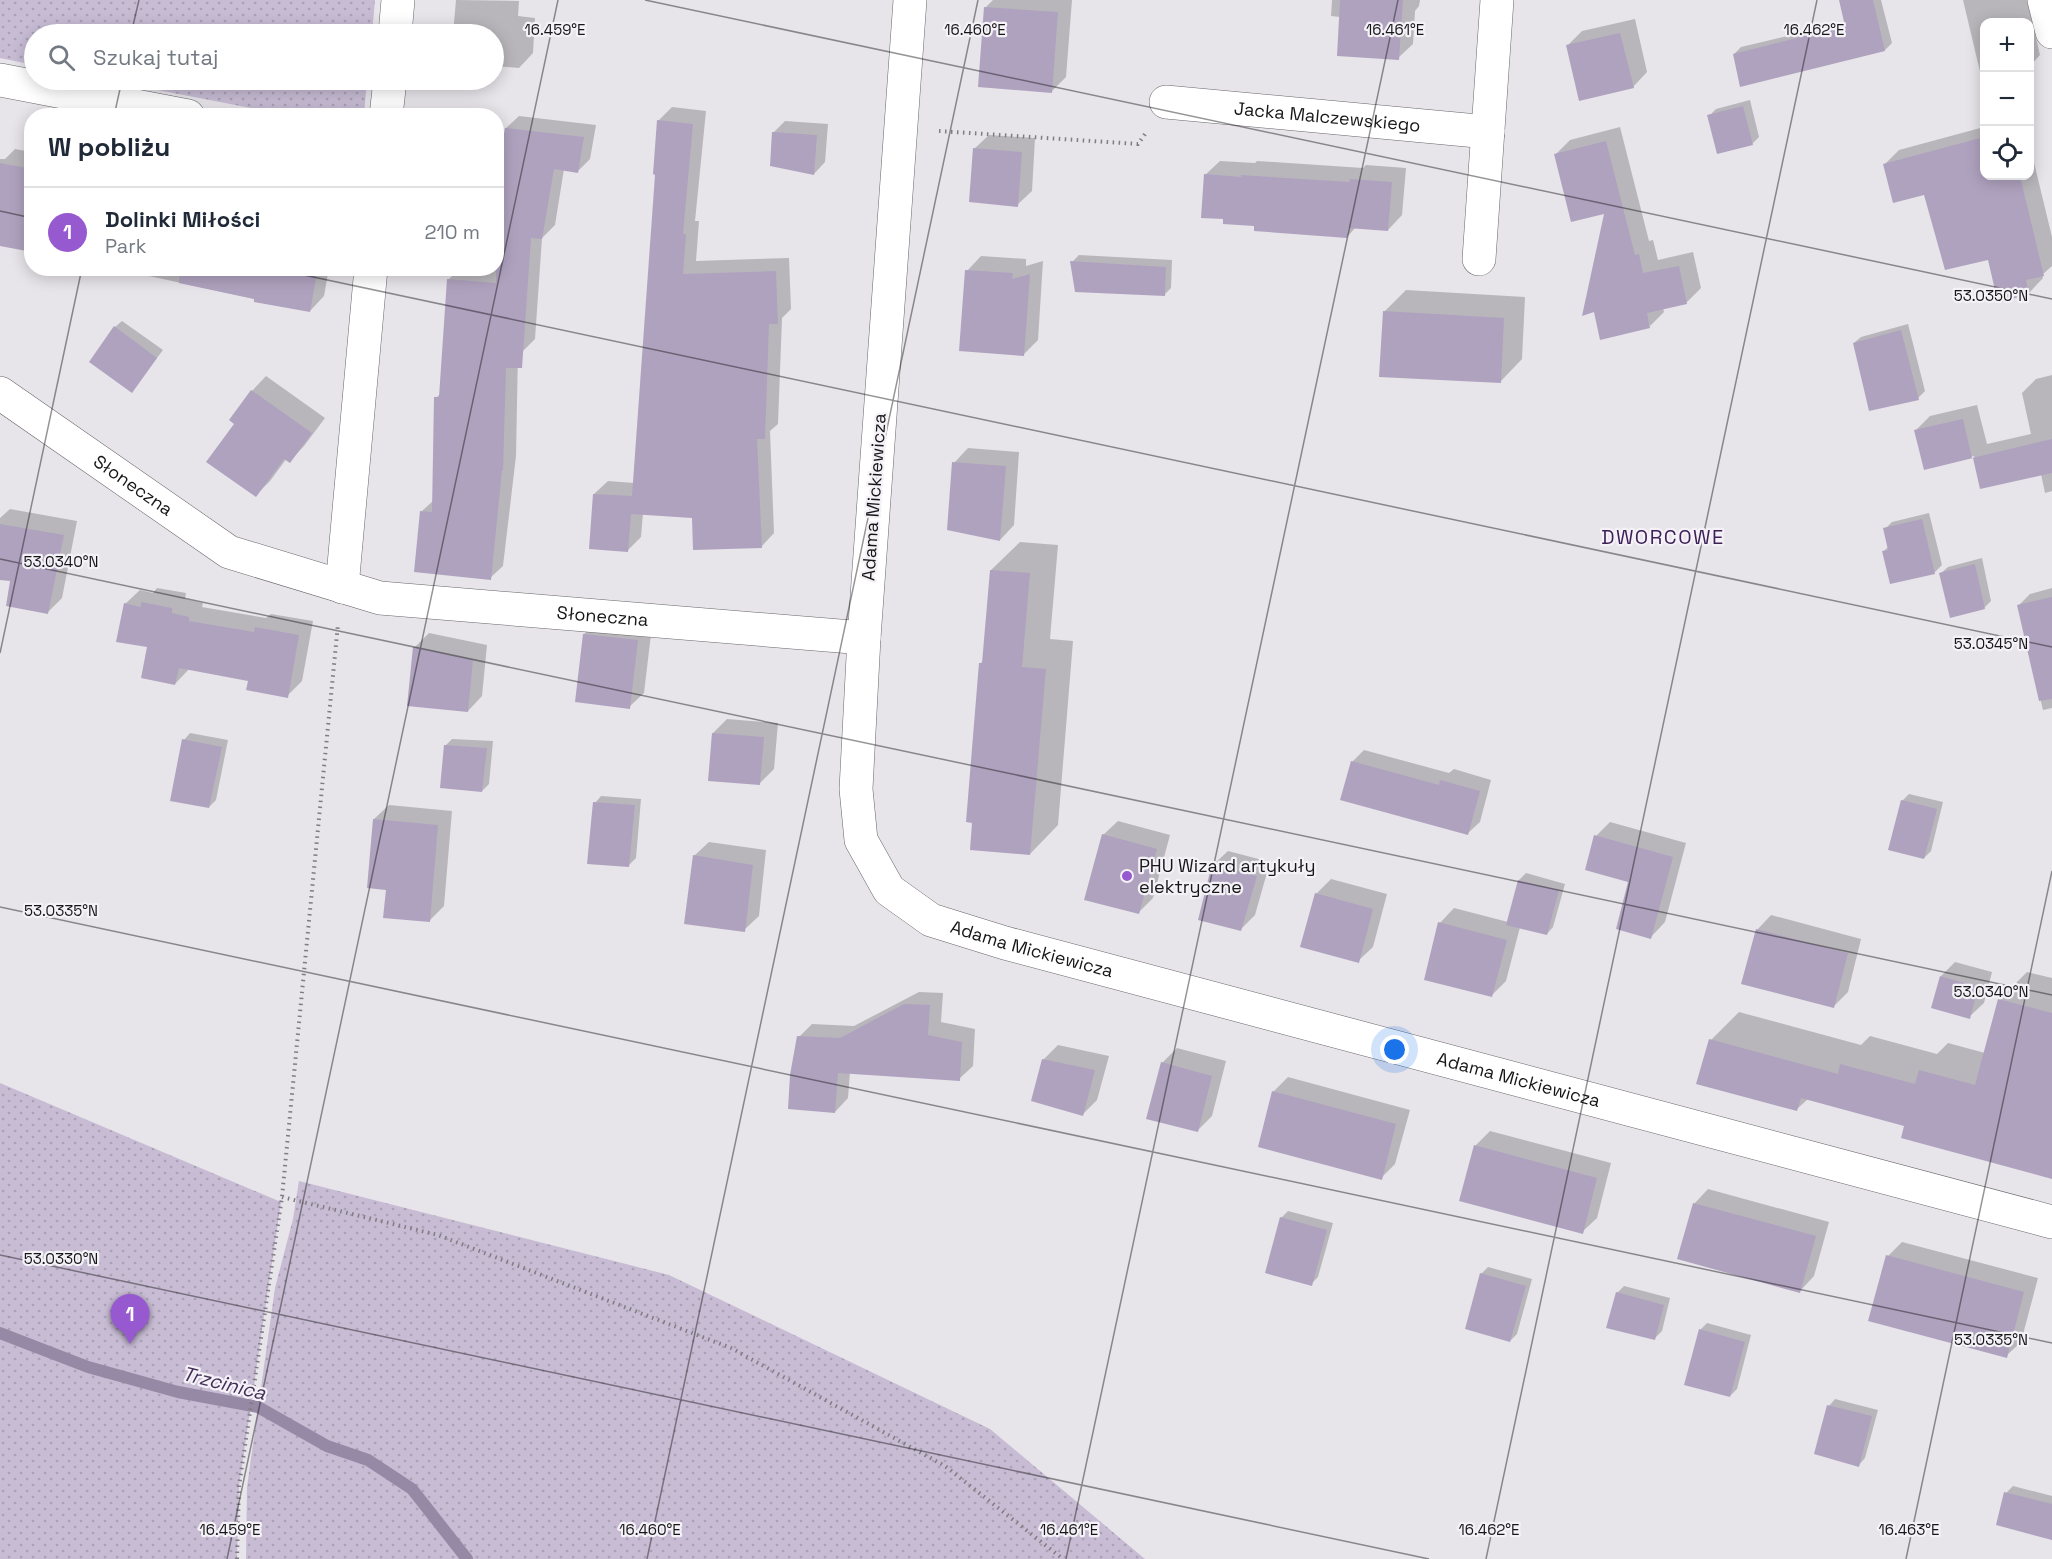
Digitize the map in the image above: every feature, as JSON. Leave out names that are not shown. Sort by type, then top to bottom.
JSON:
[{"type":"street","points":[[395,24],[398,0]]},
{"type":"street","name":"Adama Mickiewicza","points":[[910,0],[864,638],[856,789],[861,840],[889,890],[931,920],[1024,948],[2052,1222]]},
{"type":"street","points":[[1479,259],[1497,0]]},
{"type":"street","points":[[2044,0],[2052,32]]},
{"type":"street","points":[[0,80],[24,85]]},
{"type":"street","points":[[52,90],[146,108]]},
{"type":"street","points":[[387,108],[389,90]]},
{"type":"street","name":"Jacka Malczewskiego","points":[[1166,102],[1488,132]]},
{"type":"street","points":[[342,587],[370,276]]},
{"type":"street","name":"Słoneczna","points":[[0,393],[229,552],[380,598],[864,638]]},
{"type":"path","points":[[939,131],[1138,144],[1166,102]]},
{"type":"path","points":[[237,1559],[239,1486],[282,1197],[342,587]]},
{"type":"path","points":[[282,1197],[438,1235],[730,1348],[945,1466],[1063,1559]]},
{"type":"shaded area","points":[[0,0],[375,0],[373,24],[24,24],[24,63],[0,58]]},
{"type":"shaded area","points":[[158,90],[366,90],[365,108],[251,108]]},
{"type":"shaded area","points":[[0,1083],[281,1202],[239,1486],[237,1559],[0,1559]]},
{"type":"shaded area","points":[[299,1181],[669,1275],[990,1429],[1145,1559],[246,1559],[247,1487],[275,1288],[293,1219]]},
{"type":"building","points":[[1340,0],[1403,0],[1399,60],[1337,56]]},
{"type":"building","points":[[1839,0],[1873,0],[1885,51],[1740,87],[1733,54],[1845,26]]},
{"type":"building","points":[[984,7],[1058,12],[1052,93],[978,87]]},
{"type":"building","points":[[1620,33],[1634,88],[1579,101],[1566,45]]},
{"type":"building","points":[[1743,106],[1753,145],[1717,154],[1707,115]]},
{"type":"building","points":[[657,120],[693,124],[683,234],[686,234],[683,274],[776,271],[778,324],[769,324],[765,439],[757,439],[762,548],[693,550],[692,518],[631,514],[628,552],[589,549],[593,494],[632,496]]},
{"type":"building","points":[[505,128],[584,137],[578,173],[554,169],[542,239],[531,238],[522,368],[506,368],[503,470],[491,580],[414,572],[420,511],[432,512],[434,397],[439,397],[447,279],[496,283],[496,276],[504,276]]},
{"type":"building","points":[[772,132],[817,135],[814,175],[770,166]]},
{"type":"building","points":[[1980,138],[1980,180],[2021,180],[2044,276],[2026,280],[2029,294],[1998,303],[1988,260],[1945,270],[1924,195],[1893,203],[1883,164]]},
{"type":"building","points":[[1606,141],[1635,255],[1639,254],[1643,273],[1679,266],[1687,304],[1647,313],[1650,328],[1600,340],[1594,312],[1582,316],[1604,214],[1571,222],[1554,154]]},
{"type":"building","points":[[973,148],[1022,152],[1018,207],[969,202]]},
{"type":"building","points":[[0,163],[24,168],[24,250],[0,246]]},
{"type":"building","points":[[1204,174],[1349,182],[1350,179],[1392,182],[1388,231],[1348,228],[1347,238],[1254,231],[1254,226],[1223,224],[1223,219],[1201,218]]},
{"type":"building","points":[[1070,261],[1166,267],[1165,296],[1075,292]]},
{"type":"building","points":[[965,270],[1013,273],[1012,279],[1030,274],[1024,356],[959,351]]},
{"type":"building","points":[[179,276],[317,276],[310,312],[254,302],[254,299],[179,283]]},
{"type":"building","points":[[1383,311],[1504,318],[1501,383],[1379,377]]},
{"type":"building","points":[[114,326],[157,358],[132,393],[89,362]]},
{"type":"building","points":[[1901,330],[1919,400],[1869,411],[1853,343]]},
{"type":"building","points":[[251,390],[312,433],[290,463],[284,459],[256,497],[206,462],[234,424],[229,420]]},
{"type":"building","points":[[1963,419],[1972,458],[2052,439],[2052,473],[1980,489],[1973,458],[1924,470],[1914,430]]},
{"type":"building","points":[[952,462],[1006,466],[1000,541],[947,530]]},
{"type":"building","points":[[1922,519],[1935,574],[1890,584],[1882,551],[1888,550],[1883,528]]},
{"type":"building","points":[[0,524],[64,535],[48,614],[6,606],[10,581],[0,580]]},
{"type":"building","points":[[1975,564],[1985,609],[1950,618],[1939,573]]},
{"type":"building","points":[[990,570],[1030,573],[1022,667],[1046,669],[1030,855],[970,850],[972,823],[966,822],[979,663],[982,663]]},
{"type":"building","points":[[2052,597],[2052,699],[2039,701],[2017,605]]},
{"type":"building","points":[[141,602],[172,608],[172,613],[189,617],[189,621],[254,632],[255,627],[299,635],[288,698],[246,690],[248,681],[179,668],[175,685],[141,678],[147,647],[116,642],[124,603],[141,607]]},
{"type":"building","points":[[583,634],[638,640],[630,709],[575,702]]},
{"type":"building","points":[[413,647],[473,660],[468,712],[407,706]]},
{"type":"building","points":[[712,733],[764,737],[760,785],[708,781]]},
{"type":"building","points":[[182,739],[222,747],[209,808],[170,801]]},
{"type":"building","points":[[444,745],[487,748],[482,792],[440,788]]},
{"type":"building","points":[[1351,761],[1439,785],[1440,780],[1480,791],[1468,835],[1340,800]]},
{"type":"building","points":[[1901,800],[1937,809],[1924,859],[1888,850]]},
{"type":"building","points":[[593,802],[635,805],[629,867],[587,864]]},
{"type":"building","points":[[373,819],[438,825],[430,922],[383,918],[386,890],[367,888]]},
{"type":"building","name":"PHU Wizard artykuły elektryczne","points":[[1102,834],[1157,849],[1139,914],[1084,900]]},
{"type":"building","points":[[1594,835],[1673,857],[1651,939],[1616,929],[1628,882],[1585,870]]},
{"type":"building","points":[[693,855],[753,865],[745,932],[684,924]]},
{"type":"building","points":[[1212,864],[1257,876],[1241,931],[1198,920]]},
{"type":"building","points":[[1518,880],[1559,890],[1547,935],[1506,925]]},
{"type":"building","points":[[1315,893],[1373,909],[1359,963],[1300,947]]},
{"type":"building","points":[[1438,922],[1507,940],[1492,997],[1424,980]]},
{"type":"building","points":[[1756,929],[1848,953],[1834,1008],[1741,984]]},
{"type":"building","points":[[1940,976],[1978,987],[1970,1019],[1931,1008]]},
{"type":"building","points":[[1998,999],[2052,1013],[2052,1179],[1901,1138],[1904,1126],[1801,1098],[1797,1111],[1696,1084],[1709,1039],[1838,1074],[1840,1064],[1915,1084],[1919,1070],[1975,1085]]},
{"type":"building","points":[[904,1004],[930,1005],[928,1035],[962,1042],[960,1081],[838,1073],[835,1113],[788,1109],[790,1075],[797,1036],[840,1038]]},
{"type":"building","points":[[1042,1059],[1095,1070],[1083,1116],[1031,1101]]},
{"type":"building","points":[[1161,1062],[1212,1076],[1198,1132],[1146,1119]]},
{"type":"building","points":[[1272,1091],[1396,1124],[1382,1180],[1258,1147]]},
{"type":"building","points":[[1474,1145],[1597,1178],[1583,1234],[1459,1201]]},
{"type":"building","points":[[1693,1203],[1816,1236],[1800,1293],[1677,1259]]},
{"type":"building","points":[[1280,1217],[1327,1230],[1312,1286],[1265,1273]]},
{"type":"building","points":[[1886,1255],[2024,1292],[2007,1358],[1868,1321]]},
{"type":"building","points":[[1480,1273],[1526,1286],[1510,1342],[1465,1329]]},
{"type":"building","points":[[1616,1292],[1664,1305],[1655,1340],[1606,1328]]},
{"type":"building","points":[[1699,1329],[1745,1342],[1730,1397],[1684,1385]]},
{"type":"building","points":[[1827,1405],[1872,1416],[1859,1467],[1814,1454]]},
{"type":"building","points":[[2004,1492],[2052,1504],[2052,1540],[1996,1525]]},
{"type":"waterway","name":"Trzcinica","points":[[0,1333],[88,1367],[178,1392],[258,1407],[327,1446],[368,1460],[412,1489],[467,1559]]},
{"type":"place","name":"PHU Wizard artykuły elektryczne","points":[[1127,876]]},
{"type":"place","name":"Dolinki Miłości","points":[[130,1344]]},
{"type":"district","name":"DWORCOWE","points":[[1663,537]]}]
